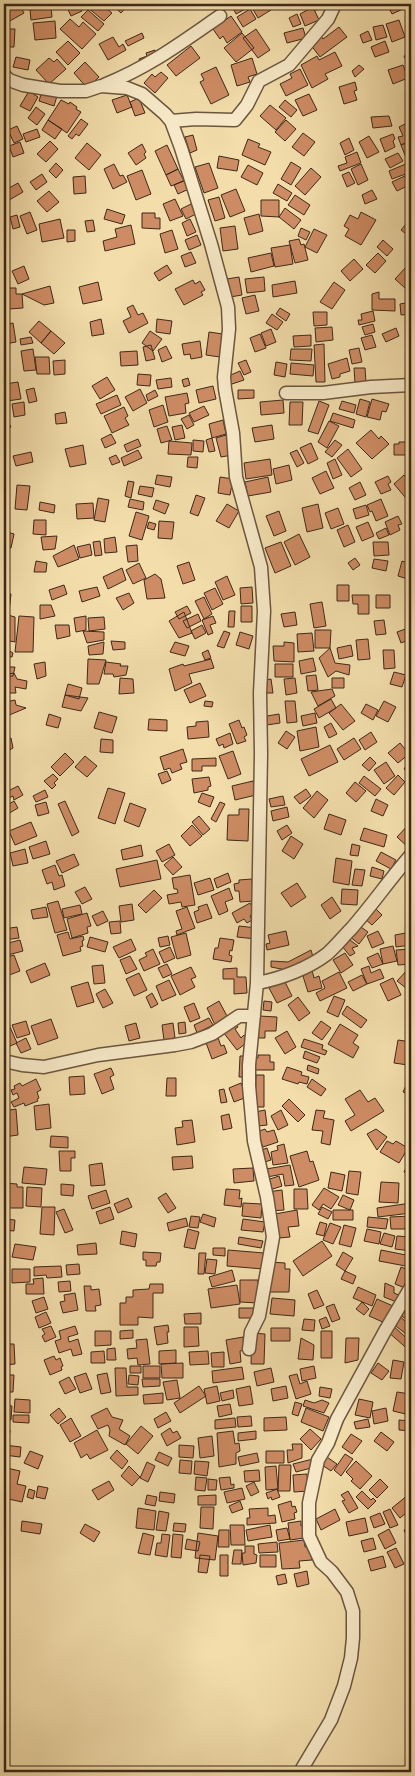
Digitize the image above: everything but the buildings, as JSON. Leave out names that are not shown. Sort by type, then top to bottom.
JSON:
[{"type":"street","points":[[171,121],[196,119],[234,120],[247,104],[259,81],[289,64],[328,19],[335,4]]},
{"type":"street","points":[[4,75],[9,80],[23,85],[60,91],[86,91],[138,70],[158,59],[220,16]]},
{"type":"street","points":[[101,86],[127,88],[142,94],[171,121],[212,244],[228,307],[229,329],[224,377],[233,433],[236,477],[259,560],[262,582],[264,630],[260,693],[261,754],[257,983],[249,1066],[250,1110],[254,1141],[267,1197],[273,1237],[259,1316],[251,1332],[248,1349]]},
{"type":"street","points":[[286,394],[322,393],[371,387],[411,385]]},
{"type":"street","points":[[257,983],[309,965],[326,954],[362,917],[411,855]]},
{"type":"street","points":[[4,1061],[44,1067],[98,1056],[192,1042],[212,1034],[238,1016],[254,1016]]},
{"type":"street","points":[[300,1772],[331,1720],[344,1686],[351,1658],[353,1638],[353,1611],[347,1592],[332,1572],[321,1562],[309,1536],[309,1503],[318,1460],[328,1443],[337,1419],[411,1287]]}]
